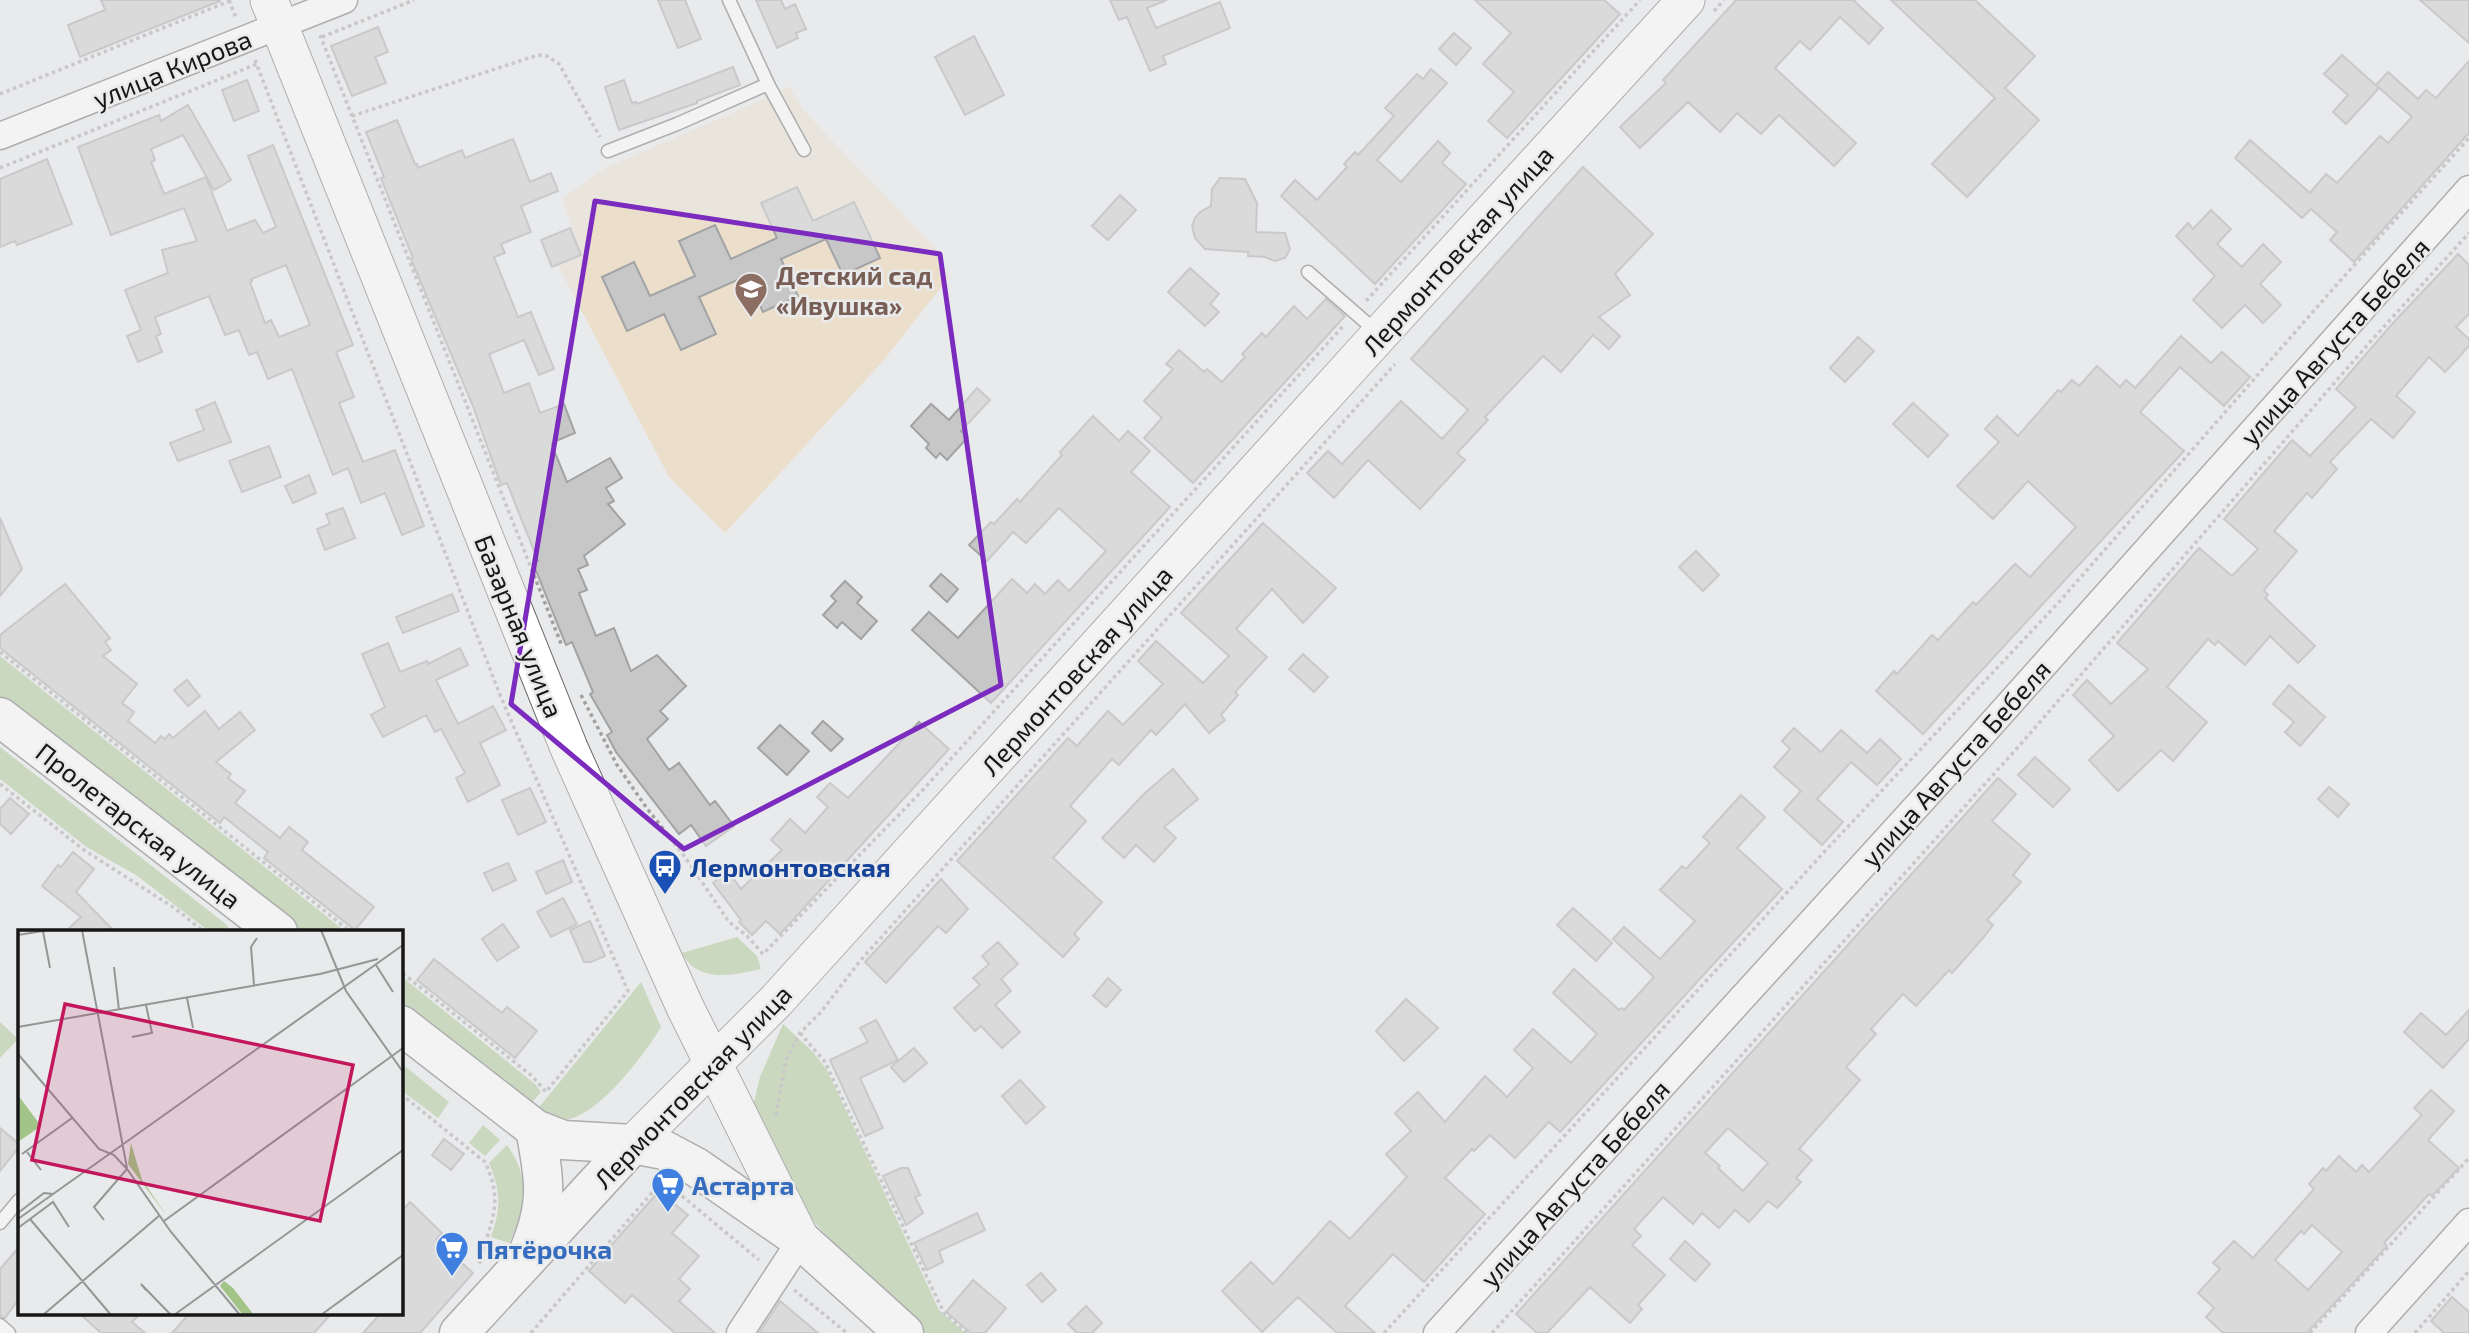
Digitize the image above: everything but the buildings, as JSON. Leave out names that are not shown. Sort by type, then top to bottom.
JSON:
[{"type":"main road","name":"Лермонтовская улица","points":[[459,1333],[633,1144],[776,1001],[1379,335],[1696,10]]},
{"type":"main road","name":"Базарная улица","points":[[294,25],[569,748],[685,1007],[801,1240]]},
{"type":"main road","name":"Пролетарская улица","points":[[0,717],[264,925]]},
{"type":"main road","points":[[402,1027],[535,1129],[564,1140],[633,1144],[664,1150],[696,1167],[801,1240],[904,1333]]},
{"type":"main road","points":[[523,1264],[539,1227],[543,1205],[544,1188],[535,1129]]},
{"type":"street","name":"улица Кирова","points":[[0,136],[244,39],[294,25],[344,0]]},
{"type":"street","name":"улица Августа Бебеля","points":[[1437,1333],[1978,738],[2469,189]]},
{"type":"street","points":[[2369,1333],[2469,1222]]},
{"type":"street","points":[[740,1333],[801,1240]]},
{"type":"lane","points":[[729,0],[768,83],[804,150]]},
{"type":"lane","points":[[608,151],[677,124],[768,83]]},
{"type":"lane","points":[[1308,272],[1379,335]]},
{"type":"lane","points":[[0,1223],[18,1201]]},
{"type":"lane","points":[[0,1325],[9,1333]]},
{"type":"path","points":[[0,94],[232,0]]},
{"type":"path","points":[[0,168],[257,64],[294,25],[414,0]]},
{"type":"path","points":[[776,1115],[786,1060],[800,1033],[821,1012],[860,961],[1379,335],[1640,0]]},
{"type":"path","points":[[1696,10],[1724,0]]},
{"type":"path","points":[[294,25],[352,116],[566,657]]},
{"type":"path","points":[[244,39],[257,64],[500,695],[628,992],[546,1092],[532,1076],[402,973]]},
{"type":"path","points":[[352,116],[538,55],[547,56],[559,64],[608,151]]},
{"type":"path","points":[[1384,1333],[1826,850],[2059,602],[2469,138]]},
{"type":"path","points":[[1492,1333],[2019,746],[2370,342],[2469,233]]},
{"type":"path","points":[[576,683],[624,775],[729,922],[747,936],[763,954],[919,793],[1379,335]]},
{"type":"path","points":[[0,652],[348,930]]},
{"type":"path","points":[[0,784],[83,850],[176,909],[202,930]]},
{"type":"path","points":[[800,1033],[825,1062],[944,1313],[967,1333]]},
{"type":"path","points":[[402,1095],[485,1161],[491,1174],[496,1203],[495,1215],[483,1247],[477,1275]]},
{"type":"path","points":[[2310,1333],[2469,1158]]},
{"type":"path","points":[[531,1333],[663,1180],[671,1187]]},
{"type":"path","points":[[680,1195],[847,1333]]},
{"type":"path","points":[[2415,1333],[2469,1270]]},
{"type":"highlighted area","points":[[595,201],[940,254],[1001,685],[684,849],[511,704]]},
{"type":"shaded area","name":"Детский сад «Ивушка»","points":[[789,86],[804,111],[944,257],[938,266],[950,276],[883,361],[725,533],[669,477],[557,264],[581,255],[562,199],[603,169]]},
{"type":"green space","points":[[0,656],[343,930],[299,930],[0,702]]},
{"type":"green space","points":[[0,747],[227,925],[229,930],[207,930],[136,875],[88,848],[0,779]]},
{"type":"green space","points":[[737,937],[757,956],[761,969],[728,975],[707,973],[689,963],[682,953]]},
{"type":"green space","points":[[402,977],[535,1084],[541,1092],[529,1106],[402,1009]]},
{"type":"green space","points":[[641,982],[661,1027],[631,1069],[604,1098],[575,1117],[559,1120],[536,1111]]},
{"type":"green space","points":[[0,1022],[18,1039],[0,1058]]},
{"type":"green space","points":[[783,1024],[813,1052],[827,1070],[939,1310],[965,1333],[925,1333],[910,1323],[794,1201],[755,1124],[754,1102],[760,1077]]},
{"type":"green space","points":[[402,1064],[449,1102],[438,1118],[402,1091]]},
{"type":"green space","points":[[483,1125],[500,1140],[485,1156],[469,1143]]},
{"type":"green space","points":[[507,1145],[520,1169],[524,1193],[520,1218],[509,1243],[491,1237],[497,1218],[498,1200],[496,1182],[489,1163]]},
{"type":"place","name":"Детский сад «Ивушка»","points":[[751,319]]},
{"type":"place","name":"Лермонтовская","points":[[665,896]]},
{"type":"place","name":"Астарта","points":[[668,1214]]},
{"type":"place","name":"Пятёрочка","points":[[452,1278]]}]
